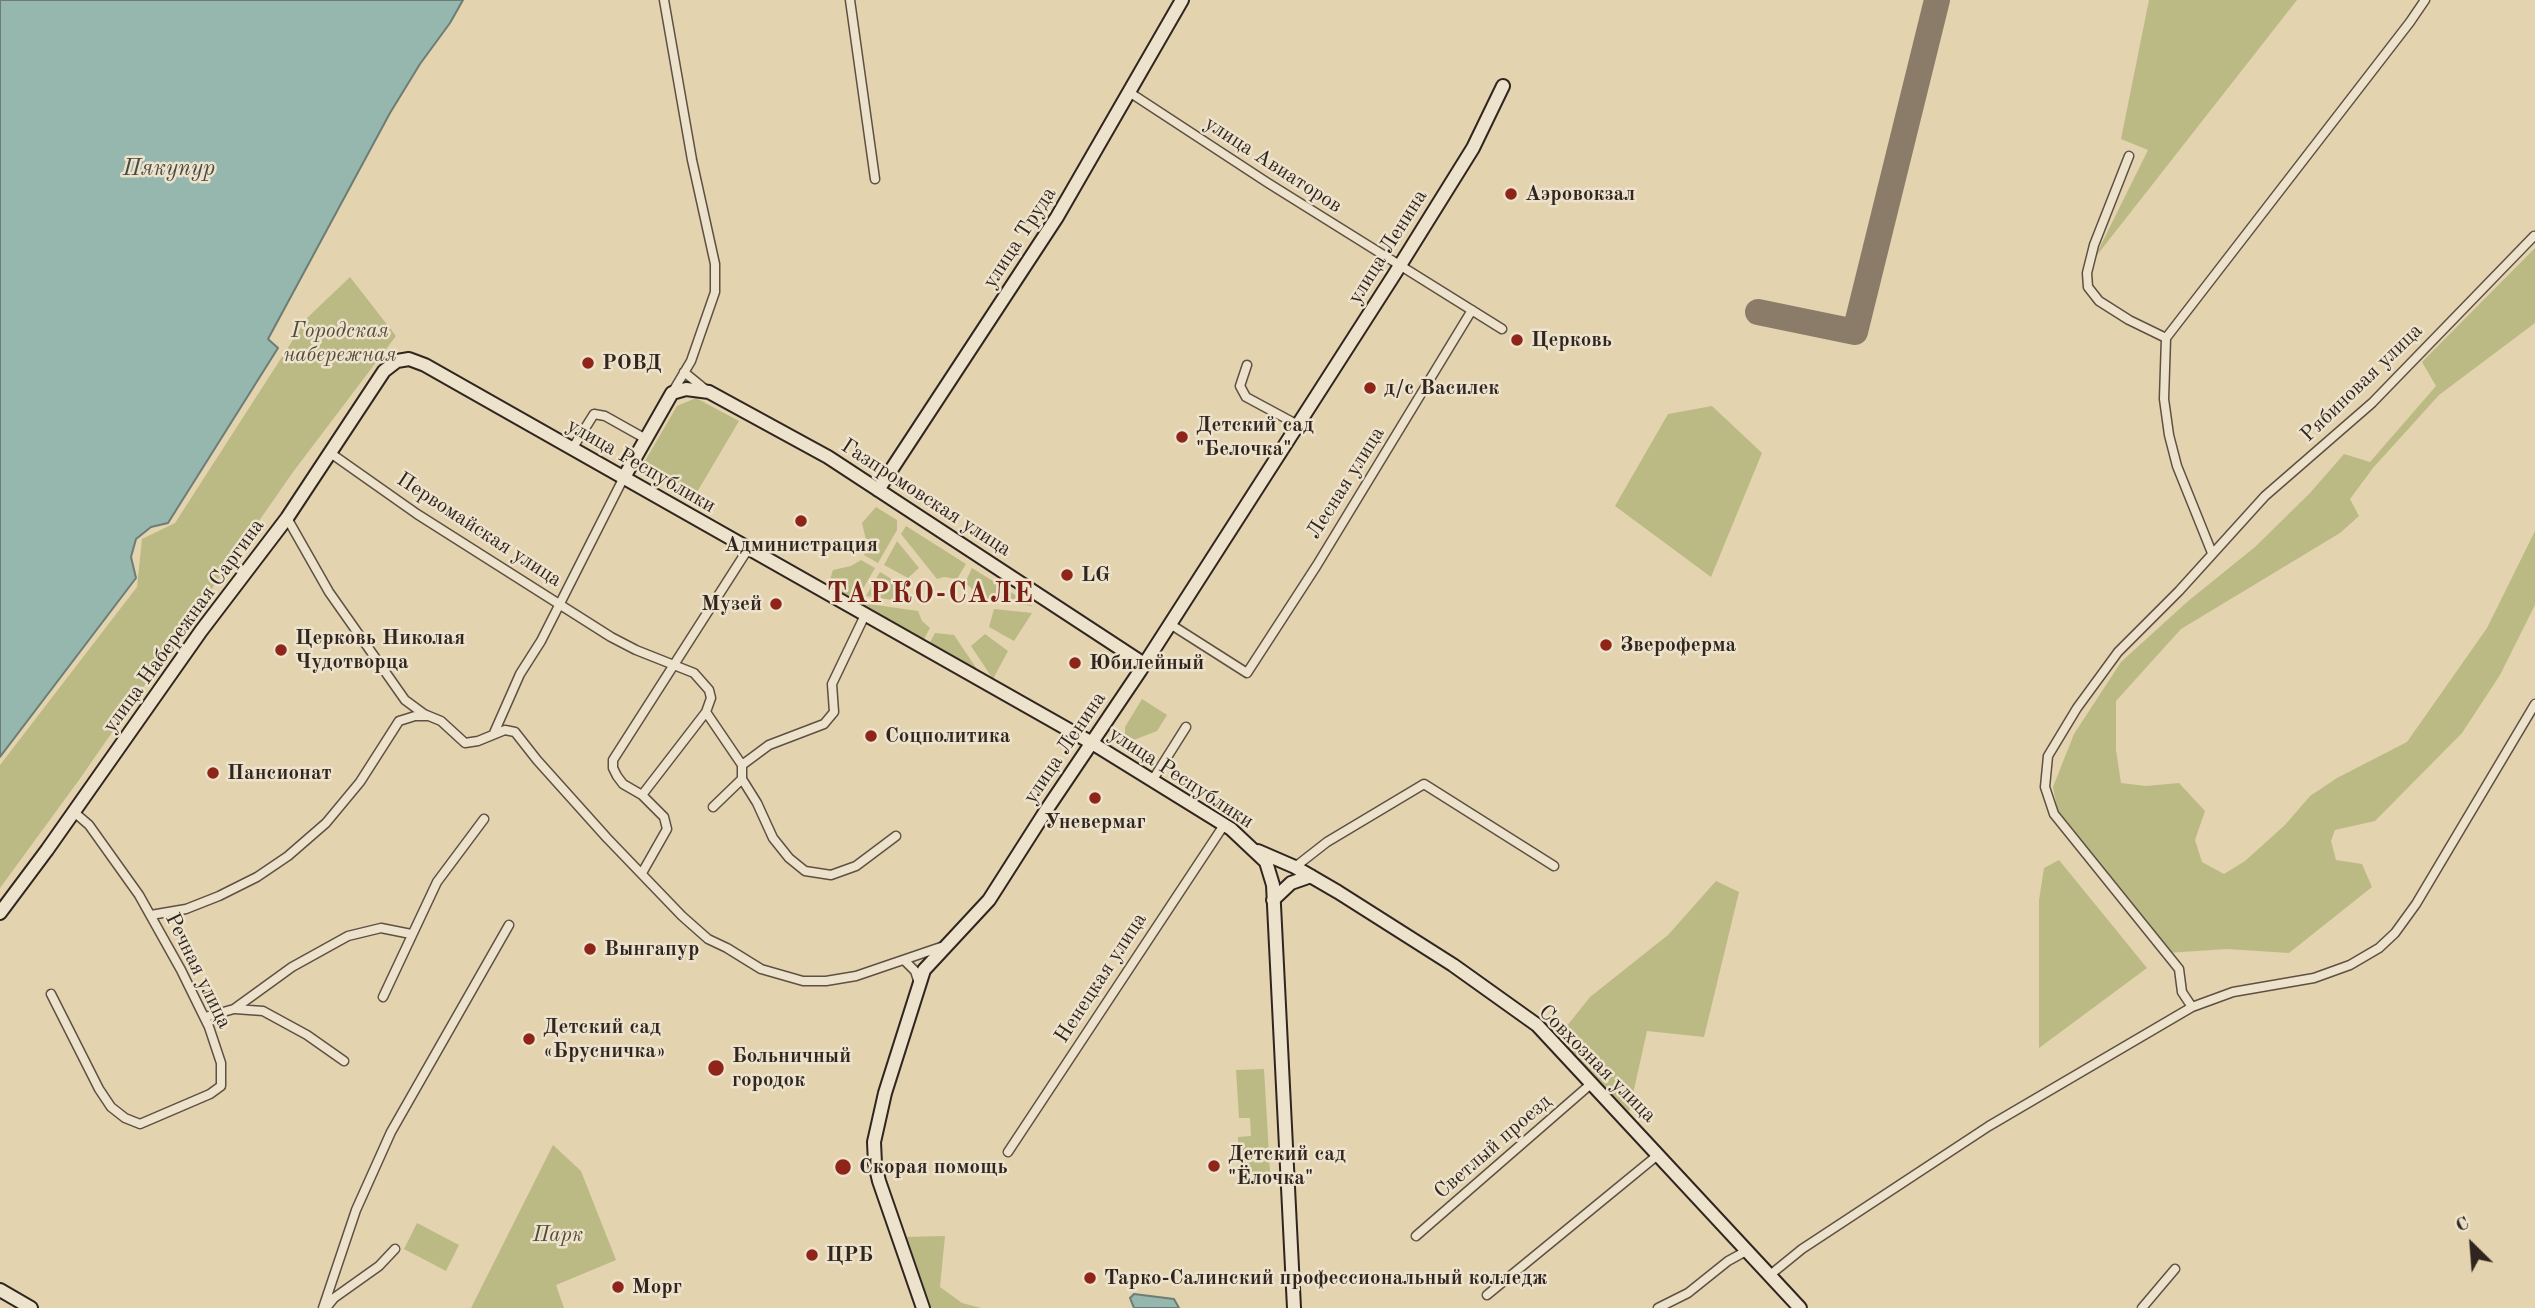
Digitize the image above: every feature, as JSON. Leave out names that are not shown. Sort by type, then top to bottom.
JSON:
[{"type":"street","points":[[287,518],[360,639],[405,700],[440,721],[465,743],[478,741],[494,733],[520,674],[541,641],[623,479],[691,360],[715,292],[715,264],[692,160],[664,0]]},
{"type":"street","points":[[850,0],[875,179]]},
{"type":"street","name":"улица Труда","points":[[878,490],[1090,164],[1182,0]]},
{"type":"street","points":[[2212,553],[2176,466],[2169,435],[2164,399],[2166,338],[2425,0]]},
{"type":"street","name":"улица Ленина","points":[[923,1308],[879,1181],[874,1142],[885,1093],[924,970],[989,900],[1144,664],[1473,148],[1503,86]]},
{"type":"street","name":"улица Авиаторов","points":[[1129,92],[1399,267],[1502,329]]},
{"type":"street","points":[[2129,156],[2094,245],[2087,273],[2088,287],[2098,301],[2166,338]]},
{"type":"street","name":"Рябиновая улица","points":[[2192,1007],[2182,992],[2179,969],[2054,814],[2045,787],[2048,756],[2077,708],[2118,653],[2179,592],[2265,496],[2372,403],[2534,236]]},
{"type":"street","name":"Лесная улица","points":[[1170,624],[1247,673],[1317,565],[1472,310]]},
{"type":"street","name":"улица Республики","points":[[397,361],[409,359],[425,365],[1092,743],[1224,825],[1266,862],[1273,885],[1294,1308]]},
{"type":"street","name":"улица Набережная Саргина","points":[[0,912],[201,631],[287,518],[384,371],[397,361]]},
{"type":"street","points":[[1247,365],[1240,386],[1246,397],[1298,425]]},
{"type":"street","name":"Газпромовская улица","points":[[684,372],[709,392],[828,457],[1144,664]]},
{"type":"street","points":[[672,393],[685,389],[709,392]]},
{"type":"street","points":[[572,449],[594,414],[605,416],[646,439]]},
{"type":"street","name":"Первомайская улица","points":[[329,452],[417,514],[611,637],[673,666],[684,668],[703,681],[711,698],[706,712]]},
{"type":"street","points":[[642,873],[667,829],[664,817],[642,795],[623,784],[613,768],[613,760],[748,549]]},
{"type":"street","points":[[742,765],[777,741],[824,724],[834,712],[832,684],[864,615]]},
{"type":"street","points":[[151,915],[186,909],[219,896],[257,877],[311,838],[360,782],[405,711],[405,700]]},
{"type":"street","points":[[1770,1275],[1802,1249],[1989,1126],[2192,1007],[2233,992],[2314,978],[2350,965],[2379,948],[2395,933],[2416,904],[2535,704]]},
{"type":"street","points":[[642,795],[706,712],[742,765],[742,779],[757,803],[773,838],[789,858],[805,871],[831,875],[856,866],[896,836]]},
{"type":"street","points":[[399,721],[415,716],[430,716]]},
{"type":"street","points":[[1152,780],[1186,727]]},
{"type":"street","name":"улица Ленина","points":[[494,733],[505,730],[515,732],[607,838],[682,916],[708,939],[761,970],[803,981],[826,981],[856,976],[905,961],[947,944]]},
{"type":"street","points":[[713,807],[742,779]]},
{"type":"street","points":[[1295,867],[1327,842],[1424,784],[1554,866]]},
{"type":"street","name":"Речная улица","points":[[51,994],[99,1089],[111,1107],[125,1118],[140,1124],[210,1094],[220,1086],[221,1063],[205,1017],[151,915],[96,834],[74,812]]},
{"type":"street","points":[[383,997],[405,952],[411,933],[438,882],[484,819]]},
{"type":"street","name":"Ненецкая улица","points":[[1008,1152],[1224,825]]},
{"type":"street","name":"Совхозная улица","points":[[1251,848],[1311,876],[1453,965],[1537,1025],[1800,1308]]},
{"type":"street","points":[[1273,900],[1292,883],[1311,876]]},
{"type":"street","points":[[324,1308],[356,1210],[391,1132],[509,925]]},
{"type":"street","points":[[234,1009],[292,967],[348,936],[381,928],[411,933]]},
{"type":"street","points":[[905,961],[915,971],[919,983]]},
{"type":"street","points":[[205,1017],[234,1009],[263,1011],[307,1035],[344,1061]]},
{"type":"street","name":"Светлый проезд","points":[[1416,1236],[1592,1083]]},
{"type":"street","points":[[1487,1295],[1659,1154]]},
{"type":"street","points":[[324,1308],[379,1266],[395,1249]]},
{"type":"street","points":[[1658,1308],[1688,1293],[1728,1261],[1748,1250]]},
{"type":"street","points":[[2142,1308],[2175,1269]]},
{"type":"street","points":[[0,1290],[31,1308]]},
{"type":"green space","points":[[2149,0],[2297,0],[2094,259],[2148,150],[2121,139]]},
{"type":"green space","points":[[2535,248],[2535,323],[2439,395],[2373,468],[2350,499],[2359,516],[2340,533],[2181,629],[2116,701],[2116,750],[2121,783],[2146,786],[2179,783],[2205,811],[2195,840],[2202,862],[2224,874],[2245,861],[2285,825],[2310,796],[2337,778],[2407,742],[2487,628],[2535,531],[2535,605],[2500,675],[2462,733],[2375,821],[2335,830],[2331,841],[2336,860],[2362,864],[2372,887],[2289,953],[2227,949],[2167,953],[2059,817],[2053,787],[2074,734],[2121,662],[2187,602],[2255,547],[2310,493],[2344,454],[2370,462],[2436,386],[2422,362]]},
{"type":"green space","name":"Городская набережная","points":[[350,277],[396,336],[293,472],[79,780],[0,888],[0,765],[137,587],[142,539],[175,523],[307,318]]},
{"type":"green space","points":[[696,398],[739,421],[693,499],[644,473],[642,466],[677,406]]},
{"type":"green space","points":[[1712,406],[1762,453],[1711,577],[1615,506],[1668,414]]},
{"type":"green space","points":[[876,507],[897,520],[897,530],[878,563],[864,555],[867,544],[862,523]]},
{"type":"green space","points":[[906,526],[966,564],[957,579],[937,579],[901,534]]},
{"type":"green space","points":[[897,541],[919,568],[908,578],[884,565]]},
{"type":"green space","points":[[861,560],[875,568],[857,599],[849,602],[827,589],[833,570],[851,566]]},
{"type":"green space","points":[[972,568],[1033,606],[976,599],[971,588],[965,583]]},
{"type":"green space","points":[[880,572],[903,586],[899,601],[866,596]]},
{"type":"green space","points":[[862,603],[918,611],[922,621],[930,628],[922,643],[860,607]]},
{"type":"green space","points":[[994,609],[1032,613],[1014,641],[989,627]]},
{"type":"green space","points":[[935,633],[954,635],[983,678],[928,646]]},
{"type":"green space","points":[[985,634],[1008,651],[993,679],[971,646]]},
{"type":"green space","points":[[1142,699],[1167,715],[1157,731],[1131,741],[1125,735],[1125,727]]},
{"type":"green space","points":[[2059,860],[2147,968],[2039,1048],[2039,900],[2044,868]]},
{"type":"green space","points":[[1716,881],[1739,892],[1704,1037],[1647,1031],[1629,1112],[1558,1037],[1590,997],[1668,935]]},
{"type":"green space","points":[[1264,1069],[1270,1172],[1239,1173],[1238,1137],[1251,1136],[1250,1118],[1239,1118],[1236,1070]]},
{"type":"green space","name":"Парк","points":[[553,1145],[581,1171],[616,1260],[556,1285],[564,1308],[471,1308]]},
{"type":"green space","points":[[417,1223],[459,1245],[446,1271],[404,1249]]},
{"type":"green space","points":[[945,1236],[940,1287],[962,1303],[981,1308],[929,1308],[930,1303],[901,1237]]},
{"type":"water","name":"Пякупур","points":[[0,0],[463,0],[390,113],[268,339],[278,348],[168,523],[151,527],[136,539],[131,557],[136,578],[0,757]]},
{"type":"water","points":[[1134,1294],[1174,1299],[1179,1308],[1134,1308],[1130,1298]]},
{"type":"taxiway","points":[[1758,312],[1855,332],[1937,0]]},
{"type":"place","name":"Аэровокзал","points":[[1511,194]]},
{"type":"place","name":"Церковь","points":[[1517,340]]},
{"type":"place","name":"РОВД","points":[[588,363]]},
{"type":"place","name":"д/с Василек","points":[[1370,388]]},
{"type":"place","name":"Детский сад \"Белочка\"","points":[[1182,437]]},
{"type":"place","name":"Администрация","points":[[801,521]]},
{"type":"place","name":"LG","points":[[1067,575]]},
{"type":"place","name":"Музей","points":[[776,604]]},
{"type":"place","name":"Звероферма","points":[[1606,645]]},
{"type":"place","name":"Церковь Николая Чудотворца","points":[[281,650]]},
{"type":"place","name":"Юбилейный","points":[[1075,663]]},
{"type":"place","name":"Соцполитика","points":[[871,736]]},
{"type":"place","name":"Пансионат","points":[[213,773]]},
{"type":"place","name":"Уневермаг","points":[[1095,798]]},
{"type":"place","name":"Вынгапур","points":[[590,949]]},
{"type":"place","name":"Детский сад «Брусничка»","points":[[529,1039]]},
{"type":"place","name":"Больничный городок","points":[[716,1068]]},
{"type":"place","name":"Детский сад \"Ёлочка\"","points":[[1214,1166]]},
{"type":"place","name":"Скорая помощь","points":[[843,1167]]},
{"type":"place","name":"ЦРБ","points":[[812,1255]]},
{"type":"place","name":"Тарко-Салинский профессиональный колледж","points":[[1090,1278]]},
{"type":"place","name":"Морг","points":[[618,1287]]},
{"type":"district","name":"ТАРКО-САЛЕ","points":[[931,595]]}]
